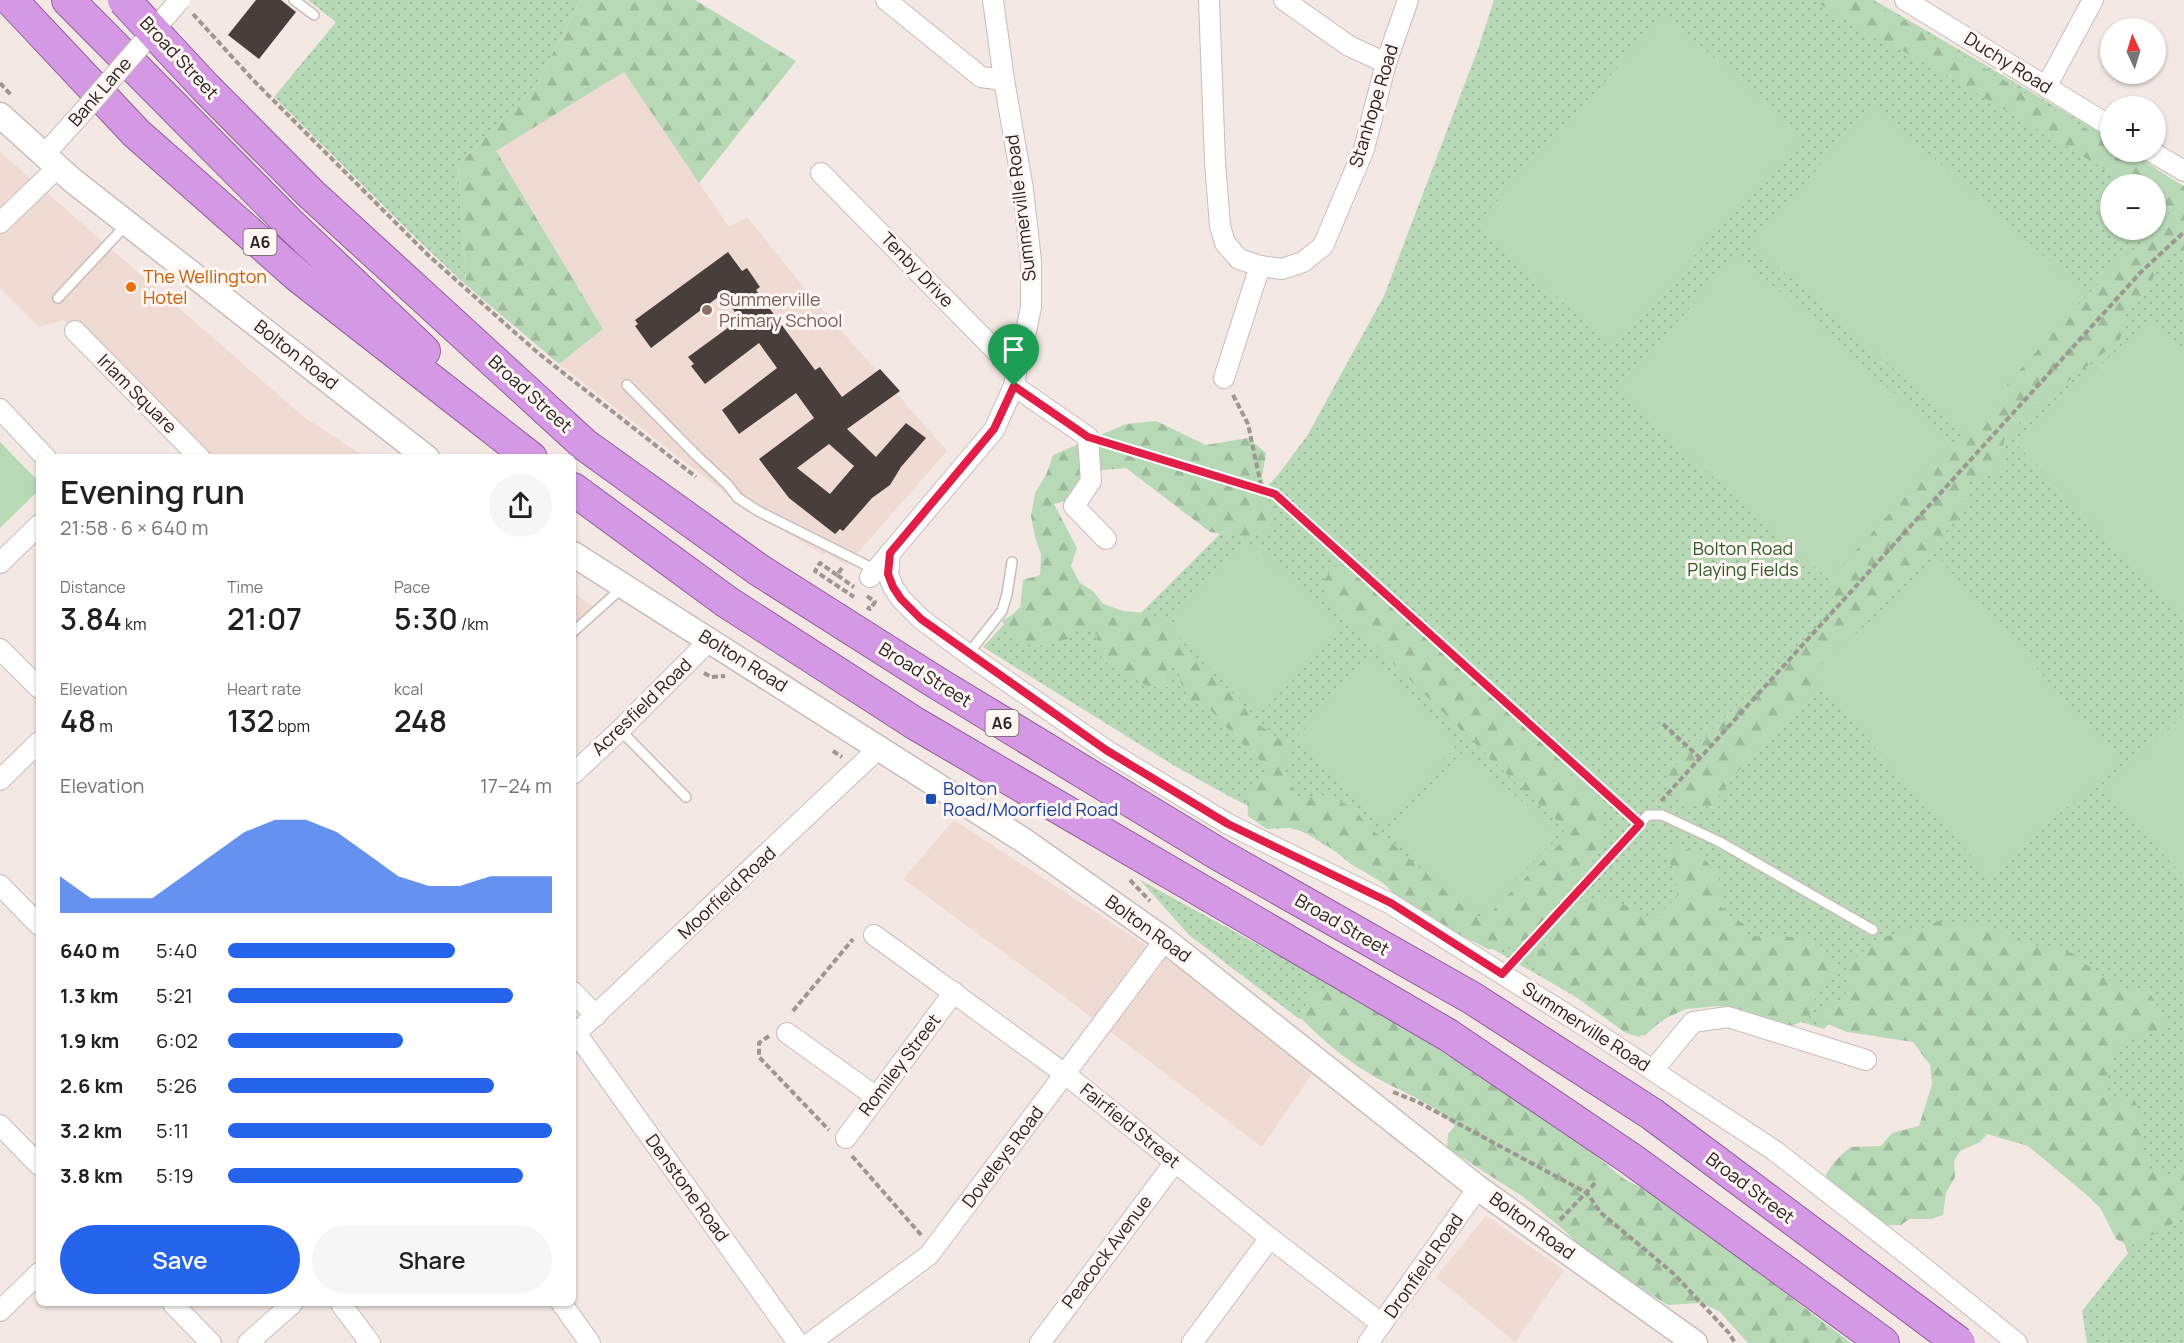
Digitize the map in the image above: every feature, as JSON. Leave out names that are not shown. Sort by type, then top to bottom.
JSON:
[{"type":"highway","name":"A6","points":[[11,0],[136,133],[298,276],[529,454]]},
{"type":"highway","name":"Broad Street","points":[[68,0],[288,222],[530,454]]},
{"type":"highway","name":"Broad Street","points":[[124,0],[205,87],[311,194],[585,445],[759,570],[937,683],[1220,855],[1472,998],[1652,1114],[1959,1343]]},
{"type":"highway","name":"A6","points":[[576,491],[727,602],[916,724],[1448,1035],[1631,1159],[1883,1343]]},
{"type":"street","name":"Bank Lane","points":[[0,223],[50,162],[81,114],[180,0]]},
{"type":"street","points":[[886,0],[981,77],[1004,80]]},
{"type":"street","name":"Summerville Road","points":[[873,574],[994,429],[1014,386],[1025,336],[1031,307],[1031,261],[1023,189],[993,0]]},
{"type":"street","name":"Stanhope Road","points":[[1209,0],[1215,162],[1220,226],[1225,243],[1239,259],[1260,266],[1282,269],[1303,262],[1323,246],[1364,149],[1386,63],[1407,0]]},
{"type":"street","points":[[1284,0],[1349,46],[1386,63]]},
{"type":"street","name":"Duchy Road","points":[[1905,0],[2100,120]]},
{"type":"street","points":[[2046,87],[2093,0]]},
{"type":"street","name":"Bolton Road","points":[[0,115],[50,162],[422,454]]},
{"type":"street","points":[[2166,160],[2184,171]]},
{"type":"street","name":"Tenby Drive","points":[[821,173],[996,351],[1018,361]]},
{"type":"street","points":[[1224,378],[1260,266]]},
{"type":"street","name":"Irlam Square","points":[[75,331],[196,454]]},
{"type":"street","points":[[1014,386],[1088,437],[1091,481],[1074,506],[1106,539]]},
{"type":"street","points":[[0,410],[42,454]]},
{"type":"street","points":[[0,563],[36,528]]},
{"type":"street","name":"Summerville Road","points":[[890,553],[888,574],[901,599],[921,619],[968,654],[1106,750],[1228,824],[1391,903],[1653,1070],[1775,1151],[2017,1343]]},
{"type":"street","name":"Bolton Road","points":[[576,556],[1023,840],[1165,940],[1478,1188],[1695,1343]]},
{"type":"street","name":"Acresfield Road","points":[[576,771],[700,650],[708,639]]},
{"type":"street","points":[[0,649],[36,685]]},
{"type":"street","points":[[0,780],[36,745]]},
{"type":"street","name":"Moorfield Road","points":[[576,1034],[880,747]]},
{"type":"street","points":[[0,885],[36,922]]},
{"type":"street","name":"Fairfield Street","points":[[874,935],[1065,1074],[1270,1238],[1382,1324]]},
{"type":"street","name":"Doveleys Road","points":[[810,1343],[929,1255],[1165,940]]},
{"type":"street","name":"Romiley Street","points":[[846,1138],[954,992]]},
{"type":"street","points":[[576,995],[596,1016]]},
{"type":"street","points":[[1653,1070],[1693,1022],[1728,1017],[1866,1060]]},
{"type":"street","points":[[787,1033],[876,1096]]},
{"type":"street","name":"Denstone Road","points":[[576,1036],[798,1343]]},
{"type":"street","points":[[0,1125],[36,1162]]},
{"type":"street","name":"Peacock Avenue","points":[[1040,1343],[1175,1162]]},
{"type":"street","name":"Dronfield Road","points":[[1368,1343],[1478,1188]]},
{"type":"street","points":[[1192,1343],[1270,1238]]},
{"type":"street","points":[[0,1311],[36,1276]]},
{"type":"street","points":[[175,1306],[211,1343]]},
{"type":"street","points":[[248,1343],[290,1306]]},
{"type":"street","points":[[342,1306],[370,1343]]},
{"type":"street","points":[[563,1306],[590,1343]]},
{"type":"lane","points":[[294,0],[314,15]]},
{"type":"lane","points":[[58,298],[128,223]]},
{"type":"lane","points":[[627,385],[727,484],[738,498],[758,512],[873,574]]},
{"type":"lane","points":[[968,654],[1002,611],[1012,562]]},
{"type":"lane","points":[[576,629],[623,586]]},
{"type":"lane","points":[[620,730],[686,797]]},
{"type":"lane","points":[[1502,974],[1648,815],[1662,815],[1720,842],[1873,930]]},
{"type":"path","points":[[180,0],[263,90],[429,256],[538,353],[704,484]]},
{"type":"path","points":[[1648,815],[2140,272],[2184,232]]},
{"type":"path","points":[[1224,378],[1248,424],[1262,490]]},
{"type":"path","points":[[1088,437],[1275,494],[1640,824]]},
{"type":"path","points":[[833,583],[815,571],[820,563],[837,575]]},
{"type":"path","points":[[838,566],[873,574]]},
{"type":"path","points":[[711,677],[726,676]]},
{"type":"path","points":[[1663,724],[1700,758]]},
{"type":"path","points":[[793,1011],[853,939]]},
{"type":"path","points":[[1386,1091],[1396,1092],[1418,1102],[1587,1193],[1600,1213],[1673,1273],[1729,1333],[1735,1343]]},
{"type":"path","points":[[1558,1222],[1597,1181]]},
{"type":"shaded area","name":"Summerville Primary School","points":[[624,72],[729,227],[747,217],[806,290],[947,451],[847,565],[826,553],[824,555],[743,507],[559,364],[603,329],[496,151]]},
{"type":"shaded area","points":[[0,152],[304,417],[360,454],[205,454],[64,320],[39,327],[0,288]]},
{"type":"shaded area","points":[[576,595],[595,607],[576,623]]},
{"type":"shaded area","points":[[954,820],[1170,961],[1312,1074],[1262,1147],[1062,995],[903,879]]},
{"type":"shaded area","points":[[1486,1216],[1564,1270],[1515,1342],[1436,1277]]},
{"type":"green space","points":[[308,0],[580,0],[536,86],[458,165],[466,285],[274,97],[336,22]]},
{"type":"green space","points":[[580,0],[695,0],[796,61],[699,183],[624,72],[496,151],[603,329],[559,364],[466,285],[458,165],[536,86]]},
{"type":"green space","name":"Bolton Road Playing Fields","points":[[1494,0],[1874,0],[2100,132],[2100,162],[2146,162],[2164,174],[2100,174],[2100,240],[2166,240],[2166,176],[2184,188],[2184,1343],[2087,1343],[2082,1311],[2128,1253],[2108,1204],[1934,1046],[1837,1015],[1824,1029],[1762,1010],[1694,1003],[1668,1015],[1644,1036],[1484,944],[1309,835],[1234,799],[1173,765],[983,647],[1046,579],[1123,631],[1278,475],[1307,436],[1384,296],[1478,49]]},
{"type":"green space","points":[[1814,0],[1869,0],[2100,137],[2100,162],[2142,162],[2163,174],[2112,174],[1923,61],[1857,28]]},
{"type":"green space","points":[[1666,14],[1802,137],[1612,347],[1476,224]]},
{"type":"green space","points":[[1874,105],[2087,294],[1965,432],[1751,243]]},
{"type":"green space","points":[[2166,176],[2184,186],[2184,253],[2174,250],[2161,261],[2149,287],[2126,312],[2120,340],[2038,405],[2004,440],[2002,469],[1981,480],[1969,482],[1964,511],[1927,554],[1825,662],[1826,677],[1740,769],[1710,807],[1684,804],[1667,790],[1667,774],[1835,609],[1829,580],[2119,260],[2147,240],[2166,240],[2166,222],[2172,216],[2166,210]]},
{"type":"green space","points":[[1738,254],[1951,444],[1829,580],[1616,391]]},
{"type":"green space","points":[[2152,318],[2184,352],[2184,617],[2015,443]]},
{"type":"green space","points":[[1156,421],[1206,445],[1248,438],[1266,453],[1262,477],[1270,504],[1270,529],[1248,538],[1210,532],[1126,468],[1103,470],[1079,482],[1071,500],[1054,504],[1077,548],[1071,566],[1080,583],[1093,591],[1103,604],[1123,611],[1146,613],[1167,623],[1195,658],[1210,669],[1215,678],[1239,698],[1251,719],[1292,748],[1283,772],[1299,797],[1326,795],[1352,807],[1373,831],[1393,844],[1474,916],[1486,917],[1564,840],[1563,826],[1528,795],[1325,597],[1324,581],[1333,567],[1350,564],[1552,742],[1577,783],[1602,806],[1604,827],[1601,845],[1582,882],[1530,936],[1510,949],[1488,949],[1410,910],[1383,883],[1351,864],[1312,833],[1289,828],[1267,829],[1248,816],[1247,791],[1264,779],[1267,767],[1212,711],[1189,700],[1178,670],[1166,663],[1169,687],[1149,687],[1103,661],[1097,647],[1097,635],[1076,626],[1070,638],[1041,645],[1019,642],[1010,634],[1002,621],[1020,610],[1023,580],[1040,575],[1041,554],[1031,516],[1035,493],[1046,475],[1053,455],[1126,424]]},
{"type":"green space","points":[[0,442],[36,479],[36,493],[0,528]]},
{"type":"green space","points":[[1247,543],[1253,545],[1339,624],[1341,629],[1266,708],[1259,709],[1174,627],[1174,618]]},
{"type":"green space","points":[[1940,559],[2119,761],[1989,876],[1810,674]]},
{"type":"green space","points":[[1373,661],[1456,740],[1455,747],[1387,821],[1380,823],[1298,743],[1297,737],[1367,662]]},
{"type":"green space","points":[[2184,714],[2184,877],[2105,790]]},
{"type":"green space","points":[[1467,752],[1556,832],[1554,840],[1482,914],[1475,913],[1392,834],[1392,828],[1461,753]]},
{"type":"green space","points":[[1679,847],[1700,854],[1712,868],[1722,884],[1720,906],[1730,916],[1744,924],[1747,936],[1808,939],[1823,947],[1839,972],[1819,992],[1809,1018],[1792,1026],[1720,1006],[1686,1009],[1668,1017],[1639,1037],[1626,1033],[1527,962],[1548,943],[1567,916],[1589,900],[1608,897],[1654,919],[1677,897],[1676,873],[1669,862],[1669,851]]},
{"type":"green space","points":[[1140,880],[1358,999],[1305,1007],[1302,1019],[1298,1018],[1189,935]]},
{"type":"green space","points":[[1938,921],[1962,926],[1989,926],[2021,942],[2077,954],[2085,964],[2095,969],[2121,990],[2149,990],[2155,1003],[2171,1023],[2160,1030],[2136,1037],[2115,1048],[2112,1068],[2102,1092],[2110,1101],[2134,1099],[2143,1120],[2141,1144],[2149,1168],[2167,1176],[2184,1168],[2184,1213],[2168,1227],[2130,1246],[2116,1239],[2101,1209],[2028,1146],[1987,1134],[1980,1142],[1960,1151],[1954,1161],[1955,1177],[1946,1193],[1943,1215],[1931,1219],[1909,1219],[1901,1225],[1882,1225],[1822,1181],[1834,1162],[1850,1147],[1881,1146],[1892,1133],[1919,1126],[1932,1084],[1930,1065],[1913,1042],[1847,1032],[1816,1019],[1826,1003],[1845,999],[1848,964],[1879,938],[1922,928]]},
{"type":"green space","points":[[1318,988],[1358,999],[1401,1023],[1448,1056],[1489,1072],[1545,1113],[1624,1179],[1667,1201],[1711,1231],[1785,1293],[1851,1343],[1748,1343],[1719,1311],[1701,1303],[1668,1305],[1631,1282],[1577,1243],[1522,1196],[1447,1148],[1448,1134],[1455,1126],[1437,1110],[1366,1071],[1318,1035],[1302,1019],[1307,1002]]},
{"type":"building","points":[[256,0],[281,0],[296,12],[259,59],[228,35]]},
{"type":"building","points":[[728,252],[742,271],[747,268],[760,287],[756,290],[815,370],[820,367],[842,397],[880,369],[900,391],[847,429],[876,457],[906,423],[926,438],[901,467],[890,485],[872,498],[843,531],[840,529],[835,534],[789,498],[759,459],[814,418],[796,393],[739,434],[722,410],[777,368],[759,343],[705,384],[691,366],[694,364],[688,357],[740,319],[722,294],[651,348],[635,326],[638,324],[635,320]],"holes":[[[829,444],[854,466],[830,494],[797,468]]]},
{"type":"place","name":"The Wellington Hotel","points":[[131,287]]},
{"type":"place","name":"Summerville Primary School","points":[[707,310]]},
{"type":"place","name":"Bolton Road/Moorfield Road","points":[[931,799]]},
{"type":"route","points":[[1014,386],[1088,437],[1275,494],[1640,824],[1502,974],[1391,903],[1228,824],[1106,750],[968,654],[921,619],[901,599],[888,574],[890,553],[994,429],[1014,386]]}]
